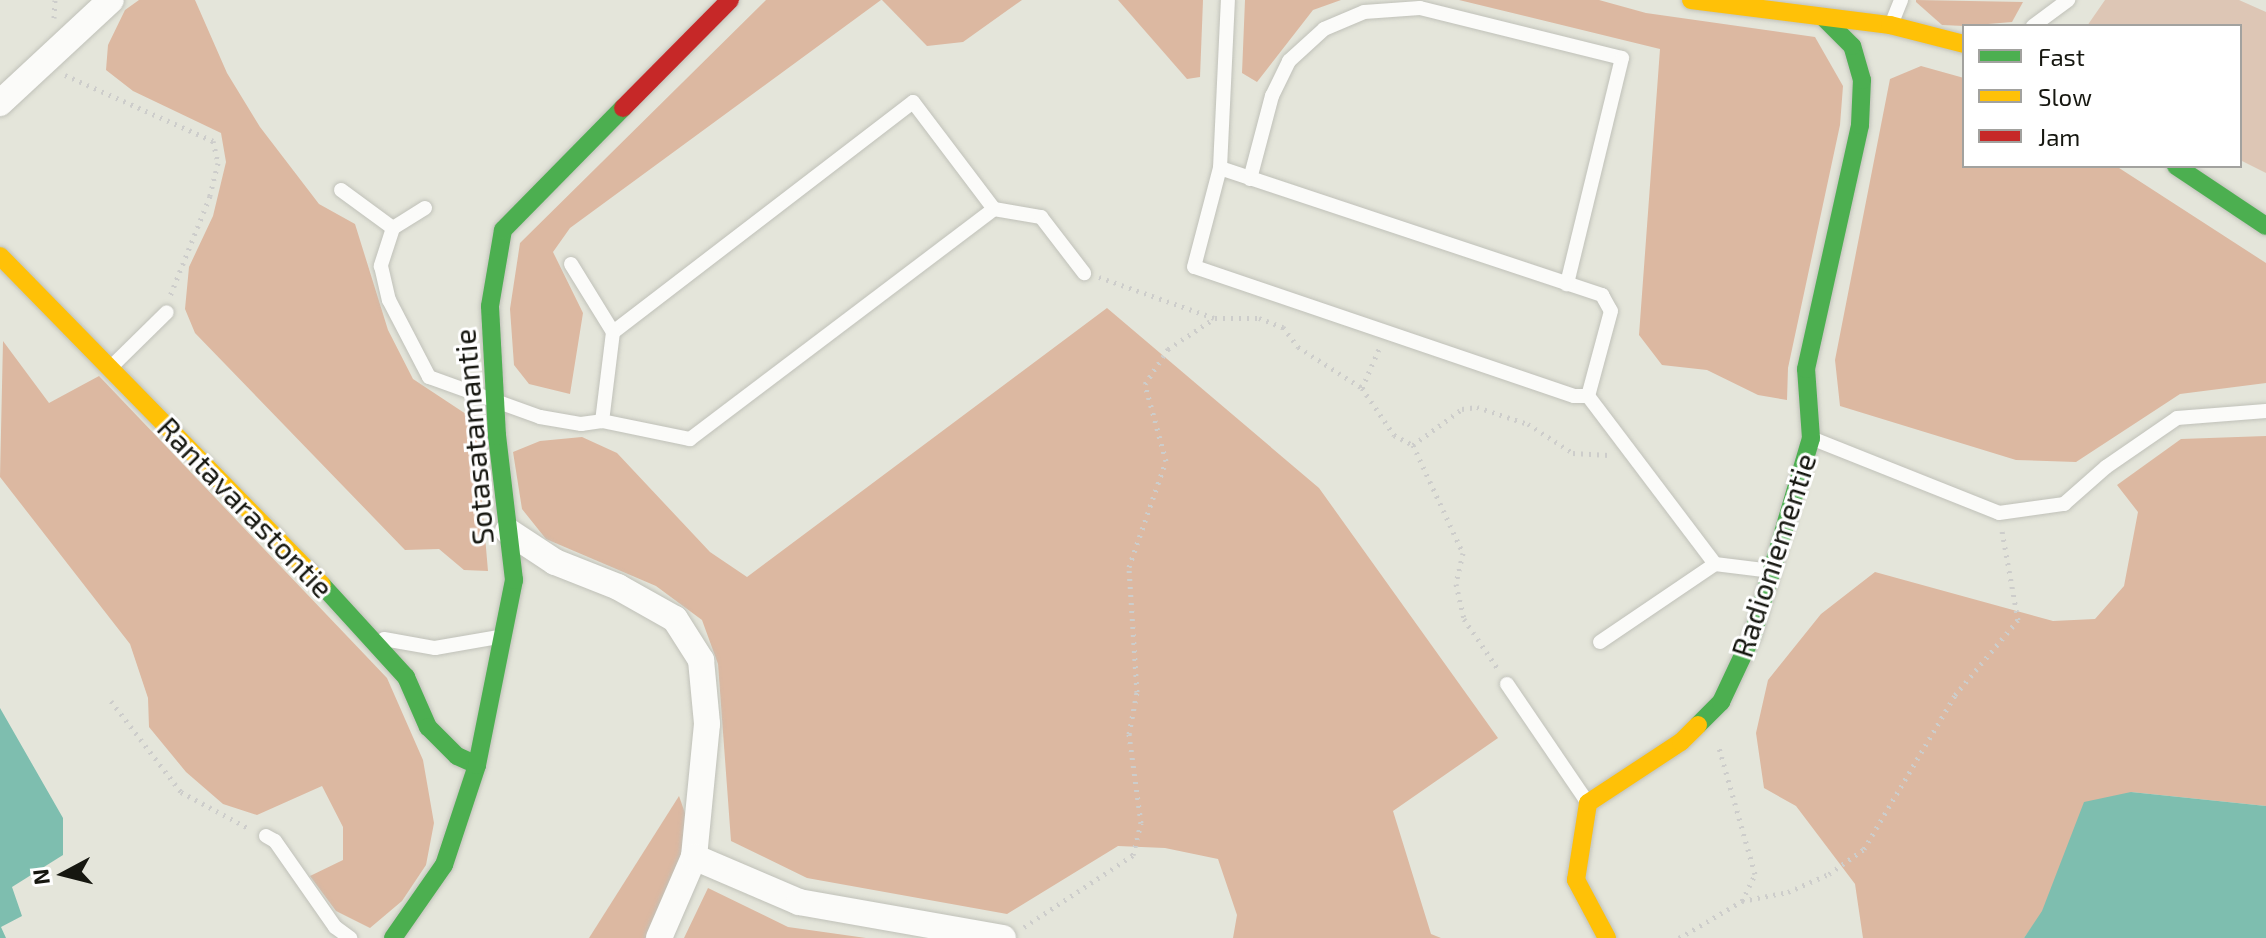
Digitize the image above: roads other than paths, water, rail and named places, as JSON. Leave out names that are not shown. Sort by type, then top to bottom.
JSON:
[{"type":"street","points":[[0,103],[111,0]]},
{"type":"street","name":"Sotasatamantie","points":[[393,938],[444,865],[477,765],[499,637],[514,580],[495,397],[490,306],[503,230],[730,0]]},
{"type":"street","points":[[1691,0],[1794,7],[1823,17],[1890,25],[1962,43]]},
{"type":"street","name":"Radioniementie","points":[[1588,803],[1681,742],[1721,702],[1753,634],[1773,571],[1811,438],[1806,369],[1860,125],[1862,80],[1852,46],[1823,17]]},
{"type":"street","points":[[2179,168],[2266,226]]},
{"type":"street","name":"Rantavarastontie","points":[[0,256],[372,636],[406,677],[428,727],[457,756],[477,765]]},
{"type":"street","points":[[508,531],[555,562],[618,587],[675,619],[701,660],[707,724],[694,857],[659,938]]},
{"type":"street","points":[[1588,803],[1576,880],[1607,938]]},
{"type":"street","points":[[694,857],[799,902],[1003,938]]},
{"type":"lane","points":[[1228,0],[1220,168],[1194,267],[1574,396],[1588,396]]},
{"type":"lane","points":[[1890,25],[1901,0]]},
{"type":"lane","points":[[2036,24],[2068,0]]},
{"type":"lane","points":[[1250,179],[1272,96],[1289,61],[1324,29],[1364,12],[1420,8],[1622,58],[1567,284]]},
{"type":"lane","points":[[613,332],[913,102],[994,209],[1041,217],[1084,273]]},
{"type":"lane","points":[[1220,168],[1602,295],[1611,311],[1588,396]]},
{"type":"lane","points":[[341,190],[393,228]]},
{"type":"lane","points":[[425,208],[393,228],[381,266],[389,300],[429,377],[495,397],[540,417],[581,424],[602,421],[690,439],[994,209]]},
{"type":"lane","points":[[571,264],[613,332],[602,421]]},
{"type":"lane","points":[[111,367],[167,312]]},
{"type":"lane","points":[[1588,396],[1715,564]]},
{"type":"lane","points":[[1811,438],[1999,513],[2064,504],[2106,467],[2177,418],[2266,411]]},
{"type":"lane","points":[[1600,642],[1715,564],[1773,571]]},
{"type":"lane","points":[[372,636],[435,648],[499,637]]},
{"type":"lane","points":[[1507,684],[1588,803]]},
{"type":"lane","points":[[266,836],[275,841],[335,927],[350,938]]},
{"type":"water","points":[[0,708],[63,818],[63,855],[12,887],[22,916],[1,927],[6,938],[0,938]]},
{"type":"water","points":[[2131,792],[2266,806],[2266,938],[2024,938],[2042,911],[2084,802]]}]
